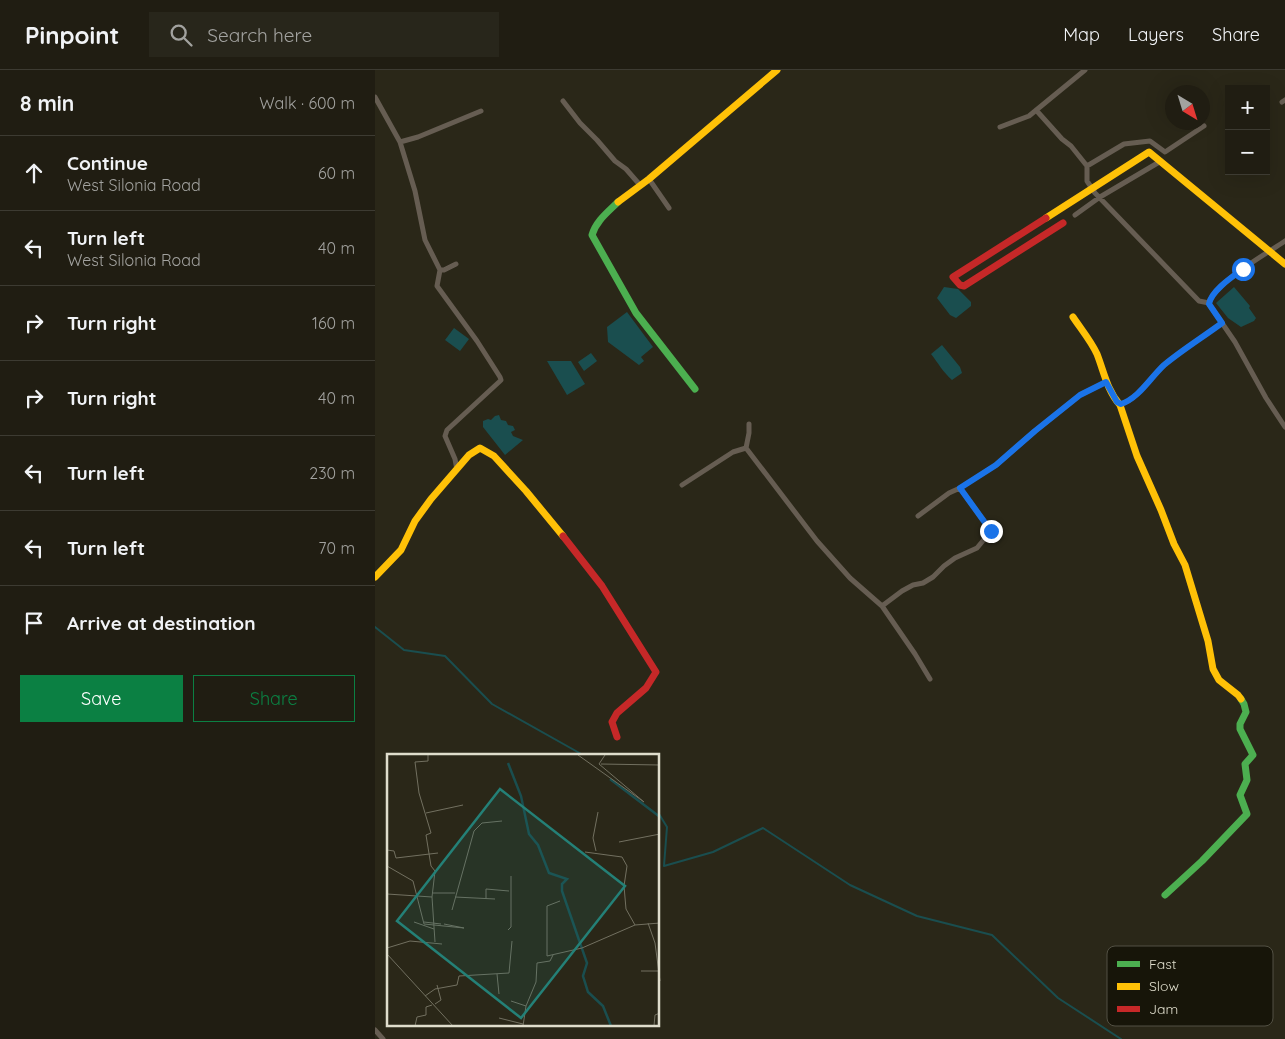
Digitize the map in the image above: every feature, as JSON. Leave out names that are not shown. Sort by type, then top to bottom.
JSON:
[{"type":"street","points":[[695,389],[636,313],[592,234],[592,230],[602,216],[649,179],[777,70]]},
{"type":"street","points":[[999,127],[1029,116],[1085,70]]},
{"type":"street","points":[[375,97],[400,142],[415,192],[425,240],[440,270],[437,286],[499,373],[501,380],[447,430],[445,436],[455,459],[457,470]]},
{"type":"street","points":[[563,101],[580,123],[640,185]]},
{"type":"street","points":[[1037,110],[1087,166],[1087,180],[1100,197],[1199,301],[1209,303],[1235,342],[1266,398],[1285,427]]},
{"type":"street","points":[[400,142],[419,137],[481,111]]},
{"type":"street","points":[[1087,166],[1124,144],[1150,141],[1165,152],[1198,130]]},
{"type":"street","points":[[1063,222],[964,286],[960,285],[953,277],[1149,152],[1285,264]]},
{"type":"street","points":[[1075,215],[1100,197],[1161,161]]},
{"type":"street","points":[[649,179],[669,208]]},
{"type":"street","points":[[1209,303],[1209,299],[1219,288],[1243,269],[1285,241]]},
{"type":"street","points":[[440,270],[455,264]]},
{"type":"street","points":[[1073,317],[1096,352],[1106,382],[1117,402],[1121,404],[1137,456],[1174,544],[1185,565],[1208,641],[1213,670],[1219,680],[1238,696],[1244,704],[1246,712],[1240,729],[1253,755],[1245,764],[1248,782],[1240,795],[1247,814],[1165,896]]},
{"type":"street","points":[[1121,404],[1140,391],[1163,366],[1222,323]]},
{"type":"street","points":[[917,516],[949,493],[996,465],[1080,395],[1106,382]]},
{"type":"street","points":[[749,424],[746,448],[817,541],[851,578],[882,606],[930,679]]},
{"type":"street","points":[[375,577],[401,550],[415,521],[431,499],[469,456],[480,448],[494,456],[551,520],[602,586],[656,672],[646,688],[617,713],[612,722],[613,730],[617,737]]},
{"type":"street","points":[[682,485],[733,452],[746,448]]},
{"type":"street","points":[[882,606],[902,591],[933,578],[955,558],[977,548],[991,531],[960,488]]},
{"type":"street","points":[[375,1030],[383,1039]]},
{"type":"water","points":[[944,287],[958,289],[971,302],[971,306],[956,318],[950,315],[937,298]]},
{"type":"water","points":[[1234,287],[1250,306],[1249,308],[1256,318],[1254,321],[1241,327],[1228,318],[1216,303]]},
{"type":"water","points":[[627,312],[653,347],[641,357],[644,361],[639,365],[608,342],[607,327]]},
{"type":"water","points":[[454,328],[469,339],[460,351],[445,340]]},
{"type":"water","points":[[942,345],[960,367],[962,373],[952,380],[931,354]]},
{"type":"water","points":[[591,353],[597,361],[584,371],[578,362]]},
{"type":"water","points":[[547,361],[571,361],[585,384],[567,395]]},
{"type":"water","points":[[499,415],[501,420],[513,426],[515,430],[511,432],[513,436],[523,440],[505,455],[483,427],[483,421],[491,420]]},
{"type":"waterway","points":[[375,627],[404,650],[445,656],[492,704],[581,754]]},
{"type":"waterway","points":[[660,816],[667,827],[664,866],[713,852],[763,828],[850,885],[917,916],[992,935],[1058,998],[1121,1039]]},
{"type":"traffic: fast","points":[[618,202],[599,221],[592,235],[636,313],[695,389]]},
{"type":"traffic: fast","points":[[1165,895],[1202,861],[1247,814],[1240,795],[1247,780],[1245,764],[1253,755],[1240,729],[1240,724],[1246,712],[1241,699]]},
{"type":"traffic: slow","points":[[618,202],[649,179],[777,70]]},
{"type":"traffic: slow","points":[[1046,218],[1149,152],[1285,264]]},
{"type":"traffic: slow","points":[[1073,317],[1097,354],[1109,387],[1120,405],[1137,456],[1174,544],[1185,565],[1208,641],[1213,669],[1219,680],[1241,699]]},
{"type":"traffic: slow","points":[[375,577],[401,550],[415,521],[431,499],[469,455],[480,448],[494,456],[563,536]]},
{"type":"traffic: jam","points":[[1046,218],[953,277],[960,285],[964,286],[1063,223]]},
{"type":"traffic: jam","points":[[563,536],[602,586],[656,672],[646,688],[617,713],[612,722],[617,737]]},
{"type":"route","points":[[991,531],[960,488],[996,465],[1080,395],[1106,382],[1117,402],[1125,403],[1140,391],[1163,366],[1222,323],[1209,304],[1209,299],[1219,288],[1243,269]]}]
